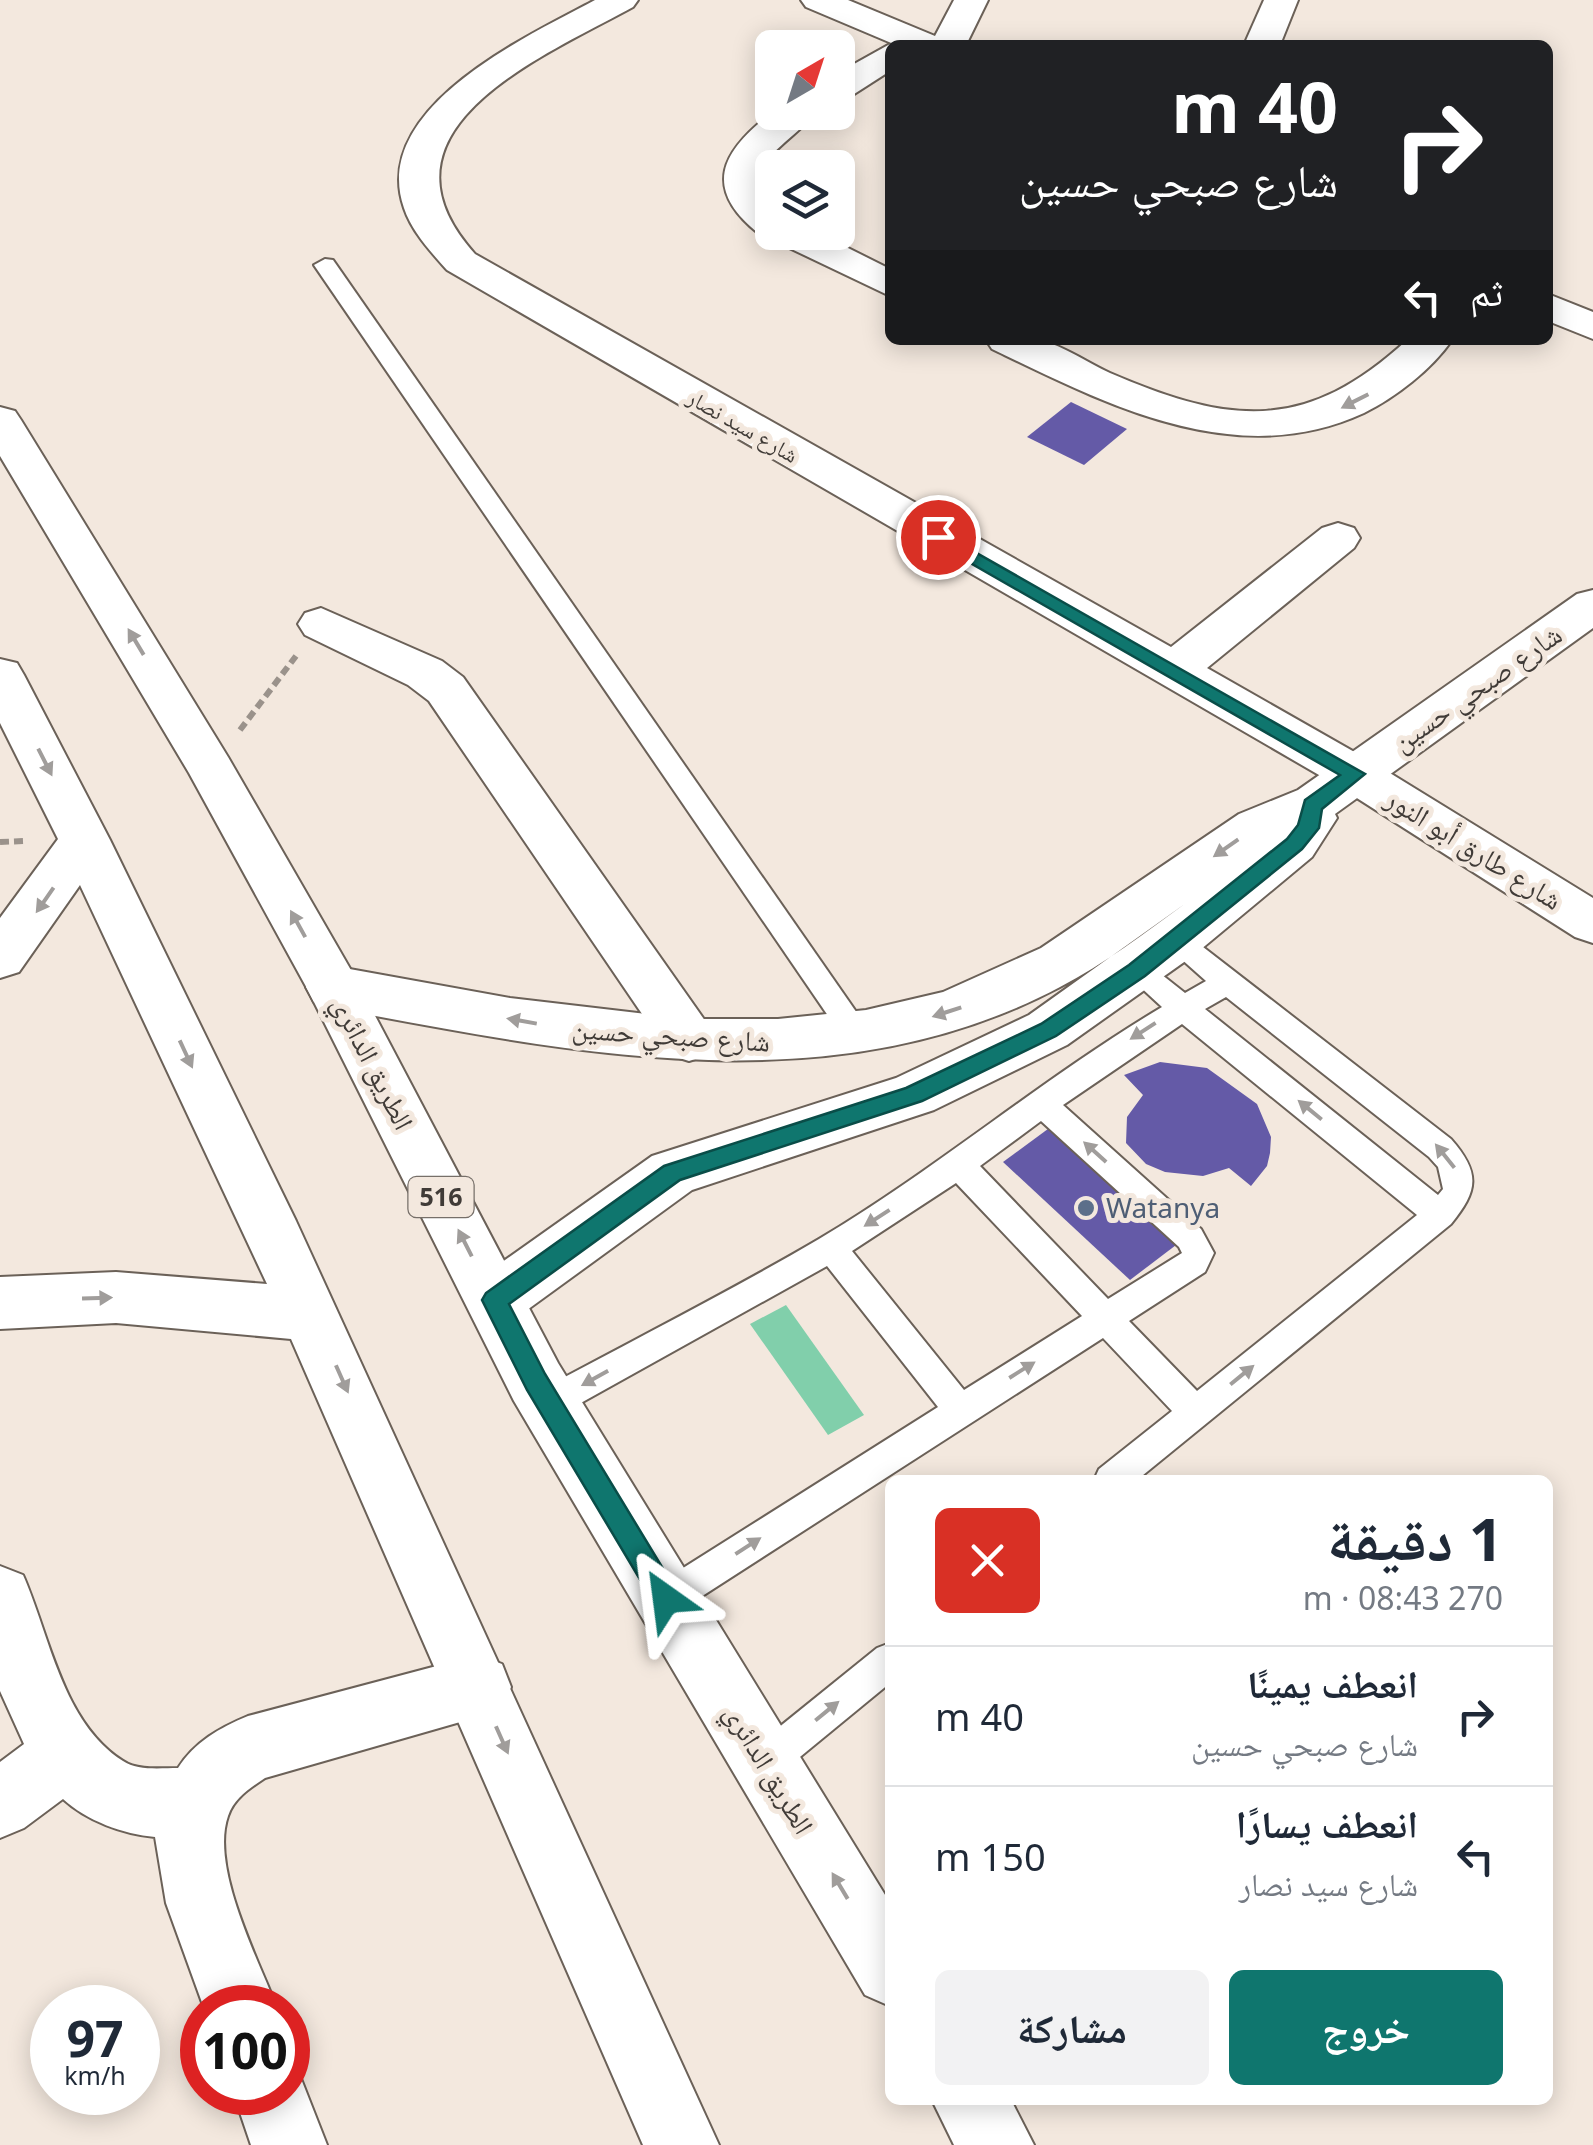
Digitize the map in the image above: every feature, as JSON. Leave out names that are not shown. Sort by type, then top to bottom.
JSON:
[{"type":"main road","name":"شارع سيد نصار","points":[[621,0],[496,72],[459,98],[433,129],[419,162],[419,196],[434,230],[462,262],[503,290],[1172,670],[1334,790]]},
{"type":"main road","points":[[818,0],[904,40]]},
{"type":"main road","points":[[924,40],[971,0]]},
{"type":"main road","points":[[1264,40],[1281,0]]},
{"type":"main road","points":[[855,79],[885,63]]},
{"type":"main road","points":[[755,208],[748,201],[741,180],[744,160],[758,140],[772,130]]},
{"type":"main road","points":[[821,250],[885,282]]},
{"type":"main road","points":[[1553,308],[1593,327]]},
{"type":"main road","points":[[1019,345],[1162,410],[1206,421],[1252,424],[1337,410],[1370,394],[1424,345]]},
{"type":"main road","name":"الطريق الدائري","points":[[0,420],[211,769],[334,987],[548,1403],[885,1962]]},
{"type":"main road","points":[[1172,670],[1338,538]]},
{"type":"main road","name":"شارع صبحي حسين","points":[[334,987],[589,1034],[766,1045],[856,1034],[922,1020],[983,1000],[1038,975],[1263,822],[1334,790],[1593,605]]},
{"type":"main road","points":[[321,624],[424,673],[446,689],[689,1040]]},
{"type":"main road","points":[[0,675],[85,840],[330,1354],[681,2145]]},
{"type":"main road","name":"شارع صبحي حسين","points":[[495,1300],[672,1173],[914,1094],[984,1064],[1048,1030],[1156,956],[1301,837],[1312,816],[1334,790]]},
{"type":"main road","name":"شارع طارق أبو النور","points":[[1334,790],[1593,923]]},
{"type":"main road","points":[[0,958],[85,840]]},
{"type":"main road","points":[[766,1045],[816,1124]]},
{"type":"main road","points":[[0,1303],[111,1297],[211,1302],[309,1315]]},
{"type":"main road","points":[[6,1640],[66,1756],[90,1780],[119,1796],[155,1804],[193,1802]]},
{"type":"main road","points":[[233,1985],[192,1868],[186,1836],[193,1802],[225,1760],[248,1748],[478,1687]]},
{"type":"main road","points":[[0,1804],[66,1756]]},
{"type":"main road","points":[[971,2105],[996,2145]]},
{"type":"main road","points":[[278,2115],[288,2145]]},
{"type":"lane","points":[[324,265],[856,1034]]},
{"type":"lane","points":[[1118,1475],[1440,1215],[1459,1192],[1452,1162],[1440,1148],[1227,982],[1156,956]]},
{"type":"lane","points":[[1156,956],[1183,1008],[1440,1215]]},
{"type":"lane","points":[[548,1403],[832,1248],[959,1165],[1106,1056],[1227,982]]},
{"type":"lane","points":[[666,1599],[1197,1258],[1197,1247],[1043,1105]]},
{"type":"lane","points":[[959,1165],[1195,1412]]},
{"type":"lane","points":[[832,1248],[959,1410]]},
{"type":"lane","points":[[765,1762],[885,1664]]},
{"type":"path","points":[[211,769],[321,624]]},
{"type":"green space","points":[[786,1305],[864,1415],[828,1435],[750,1324]]},
{"type":"building","points":[[1071,402],[1127,429],[1084,465],[1027,437]]},
{"type":"building","points":[[1160,1062],[1207,1068],[1257,1104],[1271,1137],[1270,1153],[1267,1166],[1251,1186],[1229,1168],[1203,1176],[1165,1172],[1146,1164],[1126,1143],[1127,1117],[1143,1095],[1124,1075]]},
{"type":"building","points":[[1052,1126],[1180,1242],[1130,1280],[1003,1162]]},
{"type":"place","name":"Watanya","points":[[1086,1208]]},
{"type":"route","points":[[666,1599],[536,1382],[495,1300],[672,1173],[699,1161],[914,1094],[984,1064],[1048,1030],[1137,970],[1294,844],[1308,828],[1312,805],[1355,774],[938,537]]}]
